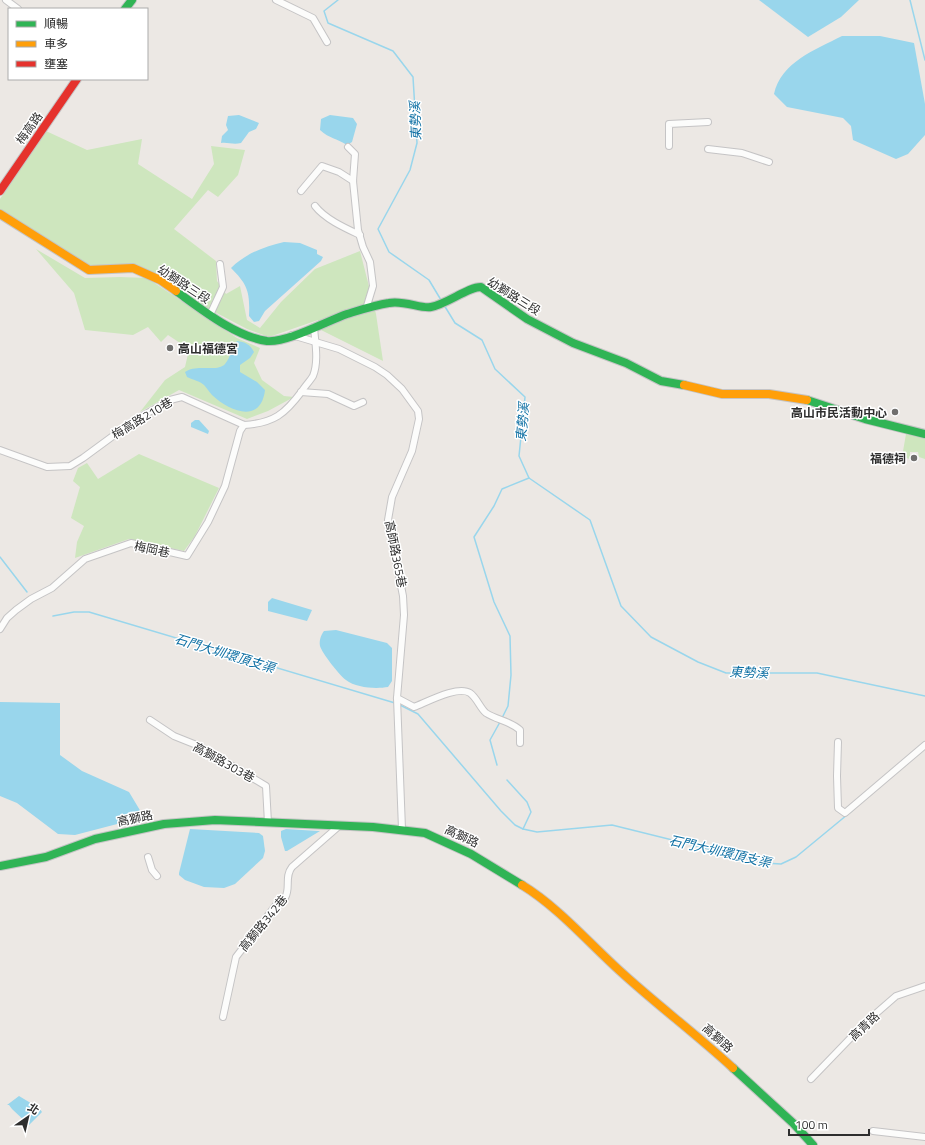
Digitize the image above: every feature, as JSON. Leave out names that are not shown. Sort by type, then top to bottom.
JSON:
[{"type":"street","points":[[6,0],[17,8]]},
{"type":"street","points":[[126,8],[132,0]]},
{"type":"street","points":[[276,0],[313,18],[327,42]]},
{"type":"street","name":"梅高路","points":[[0,191],[76,80]]},
{"type":"street","points":[[669,146],[669,124],[708,122]]},
{"type":"street","points":[[348,147],[355,154],[356,163],[353,181],[360,235],[370,262],[373,286],[366,309]]},
{"type":"street","points":[[708,149],[742,153],[769,162]]},
{"type":"street","points":[[301,191],[322,166],[339,172],[353,181]]},
{"type":"street","points":[[315,206],[318,211],[360,235]]},
{"type":"street","name":"幼獅路三段","points":[[0,214],[89,270],[132,268],[160,280],[210,315],[241,333],[267,341],[292,335],[348,314],[389,303],[404,302],[429,308],[481,287],[526,319],[573,342],[626,363],[661,381],[694,386],[722,394],[769,394],[807,400],[865,419],[925,434]]},
{"type":"street","points":[[210,315],[224,287],[220,264]]},
{"type":"street","points":[[244,425],[255,424],[285,412],[301,392],[313,375],[316,354],[314,327]]},
{"type":"street","name":"高師路365巷","points":[[292,335],[338,349],[387,375],[402,389],[418,411],[419,419],[412,451],[392,497],[388,520],[404,596],[404,615],[397,698],[402,829]]},
{"type":"street","points":[[301,392],[328,394],[354,406],[362,402]]},
{"type":"street","name":"梅高路210巷","points":[[0,450],[47,466],[56,468],[70,466],[132,422],[170,400],[182,397],[244,425]]},
{"type":"street","name":"梅岡巷","points":[[0,629],[16,610],[31,599],[52,588],[85,559],[131,543],[187,556],[218,504],[226,486],[240,430],[244,425]]},
{"type":"street","points":[[397,698],[414,707],[448,693],[459,690],[466,691],[472,694],[485,712],[515,725],[520,730],[520,743]]},
{"type":"street","name":"高獅路303巷","points":[[150,720],[174,736],[199,746],[266,786],[268,823]]},
{"type":"street","points":[[838,742],[836,776],[838,808],[845,813],[925,745]]},
{"type":"street","name":"高獅路","points":[[0,866],[46,857],[95,839],[164,824],[215,820],[402,829],[425,833],[472,854],[540,896],[621,972],[703,1040],[793,1123],[813,1145]]},
{"type":"street","name":"高獅路342巷","points":[[223,1017],[236,957],[279,901],[285,898],[289,890],[288,872],[339,826]]},
{"type":"street","points":[[148,857],[152,870],[157,876]]},
{"type":"street","name":"高青路","points":[[811,1079],[865,1023],[896,996],[925,986]]},
{"type":"street","points":[[874,1131],[925,1137]]},
{"type":"green space","points":[[46,131],[87,150],[142,139],[138,164],[192,199],[214,164],[211,146],[245,150],[238,175],[218,197],[208,190],[174,229],[216,261],[217,281],[226,294],[240,286],[247,320],[260,328],[281,302],[315,269],[360,251],[376,314],[383,361],[321,330],[318,320],[269,337],[247,329],[209,309],[175,285],[138,265],[119,264],[89,266],[0,210],[0,199]]},
{"type":"green space","points":[[36,249],[85,278],[147,278],[237,338],[260,348],[254,363],[262,380],[284,396],[294,397],[268,411],[247,419],[179,390],[140,412],[165,380],[185,367],[188,354],[180,343],[168,335],[161,342],[148,327],[133,335],[85,330],[74,293]]},
{"type":"green space","points":[[906,434],[925,437],[925,459],[919,457],[918,452],[910,452],[910,459],[902,457]]},
{"type":"green space","points":[[139,454],[219,488],[195,536],[184,551],[129,539],[75,558],[77,542],[84,526],[71,518],[80,487],[73,481],[78,468],[87,463],[98,479]]},
{"type":"water","points":[[759,0],[859,0],[841,17],[808,37]]},
{"type":"water","points":[[842,36],[880,36],[914,43],[925,104],[925,135],[908,154],[896,159],[853,140],[851,126],[843,118],[787,107],[774,94],[778,83],[791,65],[810,52]]},
{"type":"water","points":[[239,115],[259,123],[256,129],[249,132],[241,143],[221,143],[222,136],[228,130],[226,125],[228,116]]},
{"type":"water","points":[[330,115],[353,118],[357,124],[352,142],[347,145],[320,130],[321,119]]},
{"type":"water","points":[[284,242],[300,243],[317,250],[317,254],[323,257],[321,261],[265,311],[259,321],[254,322],[249,316],[247,289],[241,279],[231,268],[249,254]]},
{"type":"water","points":[[237,341],[247,344],[254,352],[250,358],[240,365],[240,372],[257,382],[265,390],[258,408],[251,411],[244,412],[227,406],[212,395],[205,386],[187,377],[185,372],[195,368],[221,367],[227,361]]},
{"type":"water","points":[[195,420],[199,420],[209,431],[208,434],[191,427],[191,423]]},
{"type":"water","points":[[272,598],[312,610],[307,621],[268,611],[268,602]]},
{"type":"water","points":[[336,630],[387,643],[392,648],[392,681],[388,687],[372,688],[355,685],[350,683],[340,674],[324,654],[320,646],[320,638],[324,631]]},
{"type":"water","points":[[0,702],[60,703],[60,755],[82,771],[129,792],[144,817],[75,835],[58,834],[17,803],[0,796]]},
{"type":"water","points":[[190,829],[259,833],[263,836],[265,851],[263,858],[235,884],[224,888],[204,887],[185,880],[179,875],[179,873]]},
{"type":"water","points":[[286,829],[320,831],[285,851],[281,831]]},
{"type":"water","points":[[19,1096],[39,1108],[42,1112],[29,1125],[9,1105],[7,1105]]},
{"type":"waterway","name":"東勢溪","points":[[338,0],[324,11],[328,23],[393,51],[413,77],[417,143],[410,170],[378,229],[389,252],[429,280],[441,300]]},
{"type":"waterway","points":[[910,0],[925,60]]},
{"type":"waterway","name":"東勢溪","points":[[444,305],[455,323],[482,340],[495,369],[525,397],[519,456],[529,478],[590,520],[621,606],[651,637],[698,662],[726,673],[817,673],[925,696]]},
{"type":"waterway","name":"石門大圳環頂支渠","points":[[502,718],[508,706],[511,675],[510,636],[494,602],[474,537],[494,506],[502,489],[529,478]]},
{"type":"waterway","name":"石門大圳環頂支渠","points":[[0,557],[27,592]]},
{"type":"waterway","name":"石門大圳環頂支渠","points":[[53,616],[74,612],[89,612],[395,703]]},
{"type":"waterway","name":"石門大圳環頂支渠","points":[[400,705],[418,714],[501,811],[515,825],[523,829],[537,832],[612,825],[765,863],[781,864],[796,857],[853,810]]},
{"type":"waterway","name":"石門大圳環頂支渠","points":[[497,765],[490,740],[500,722]]},
{"type":"waterway","name":"石門大圳環頂支渠","points":[[507,780],[527,802],[531,812],[523,829]]},
{"type":"traffic: fast","points":[[126,8],[132,0]]},
{"type":"traffic: fast","points":[[176,291],[208,314],[231,328],[255,338],[275,341],[285,339],[347,314],[373,306],[395,302],[422,307],[431,307],[444,303],[470,290],[481,287],[527,319],[573,343],[626,363],[661,381],[684,385]]},
{"type":"traffic: fast","points":[[807,400],[865,419],[925,434]]},
{"type":"traffic: fast","points":[[0,866],[46,857],[95,839],[164,824],[215,820],[373,827],[425,833],[471,854],[522,885]]},
{"type":"traffic: fast","points":[[733,1068],[793,1123],[813,1145]]},
{"type":"traffic: slow","points":[[0,214],[89,270],[133,268],[160,280],[176,291]]},
{"type":"traffic: slow","points":[[684,385],[722,394],[769,394],[807,400]]},
{"type":"traffic: slow","points":[[522,885],[560,914],[608,960],[733,1068]]},
{"type":"traffic: jam","points":[[0,191],[76,80]]},
{"type":"place","name":"高山福德宮","points":[[170,348]]},
{"type":"place","name":"高山市民活動中心","points":[[895,412]]},
{"type":"place","name":"福德祠","points":[[914,458]]}]
